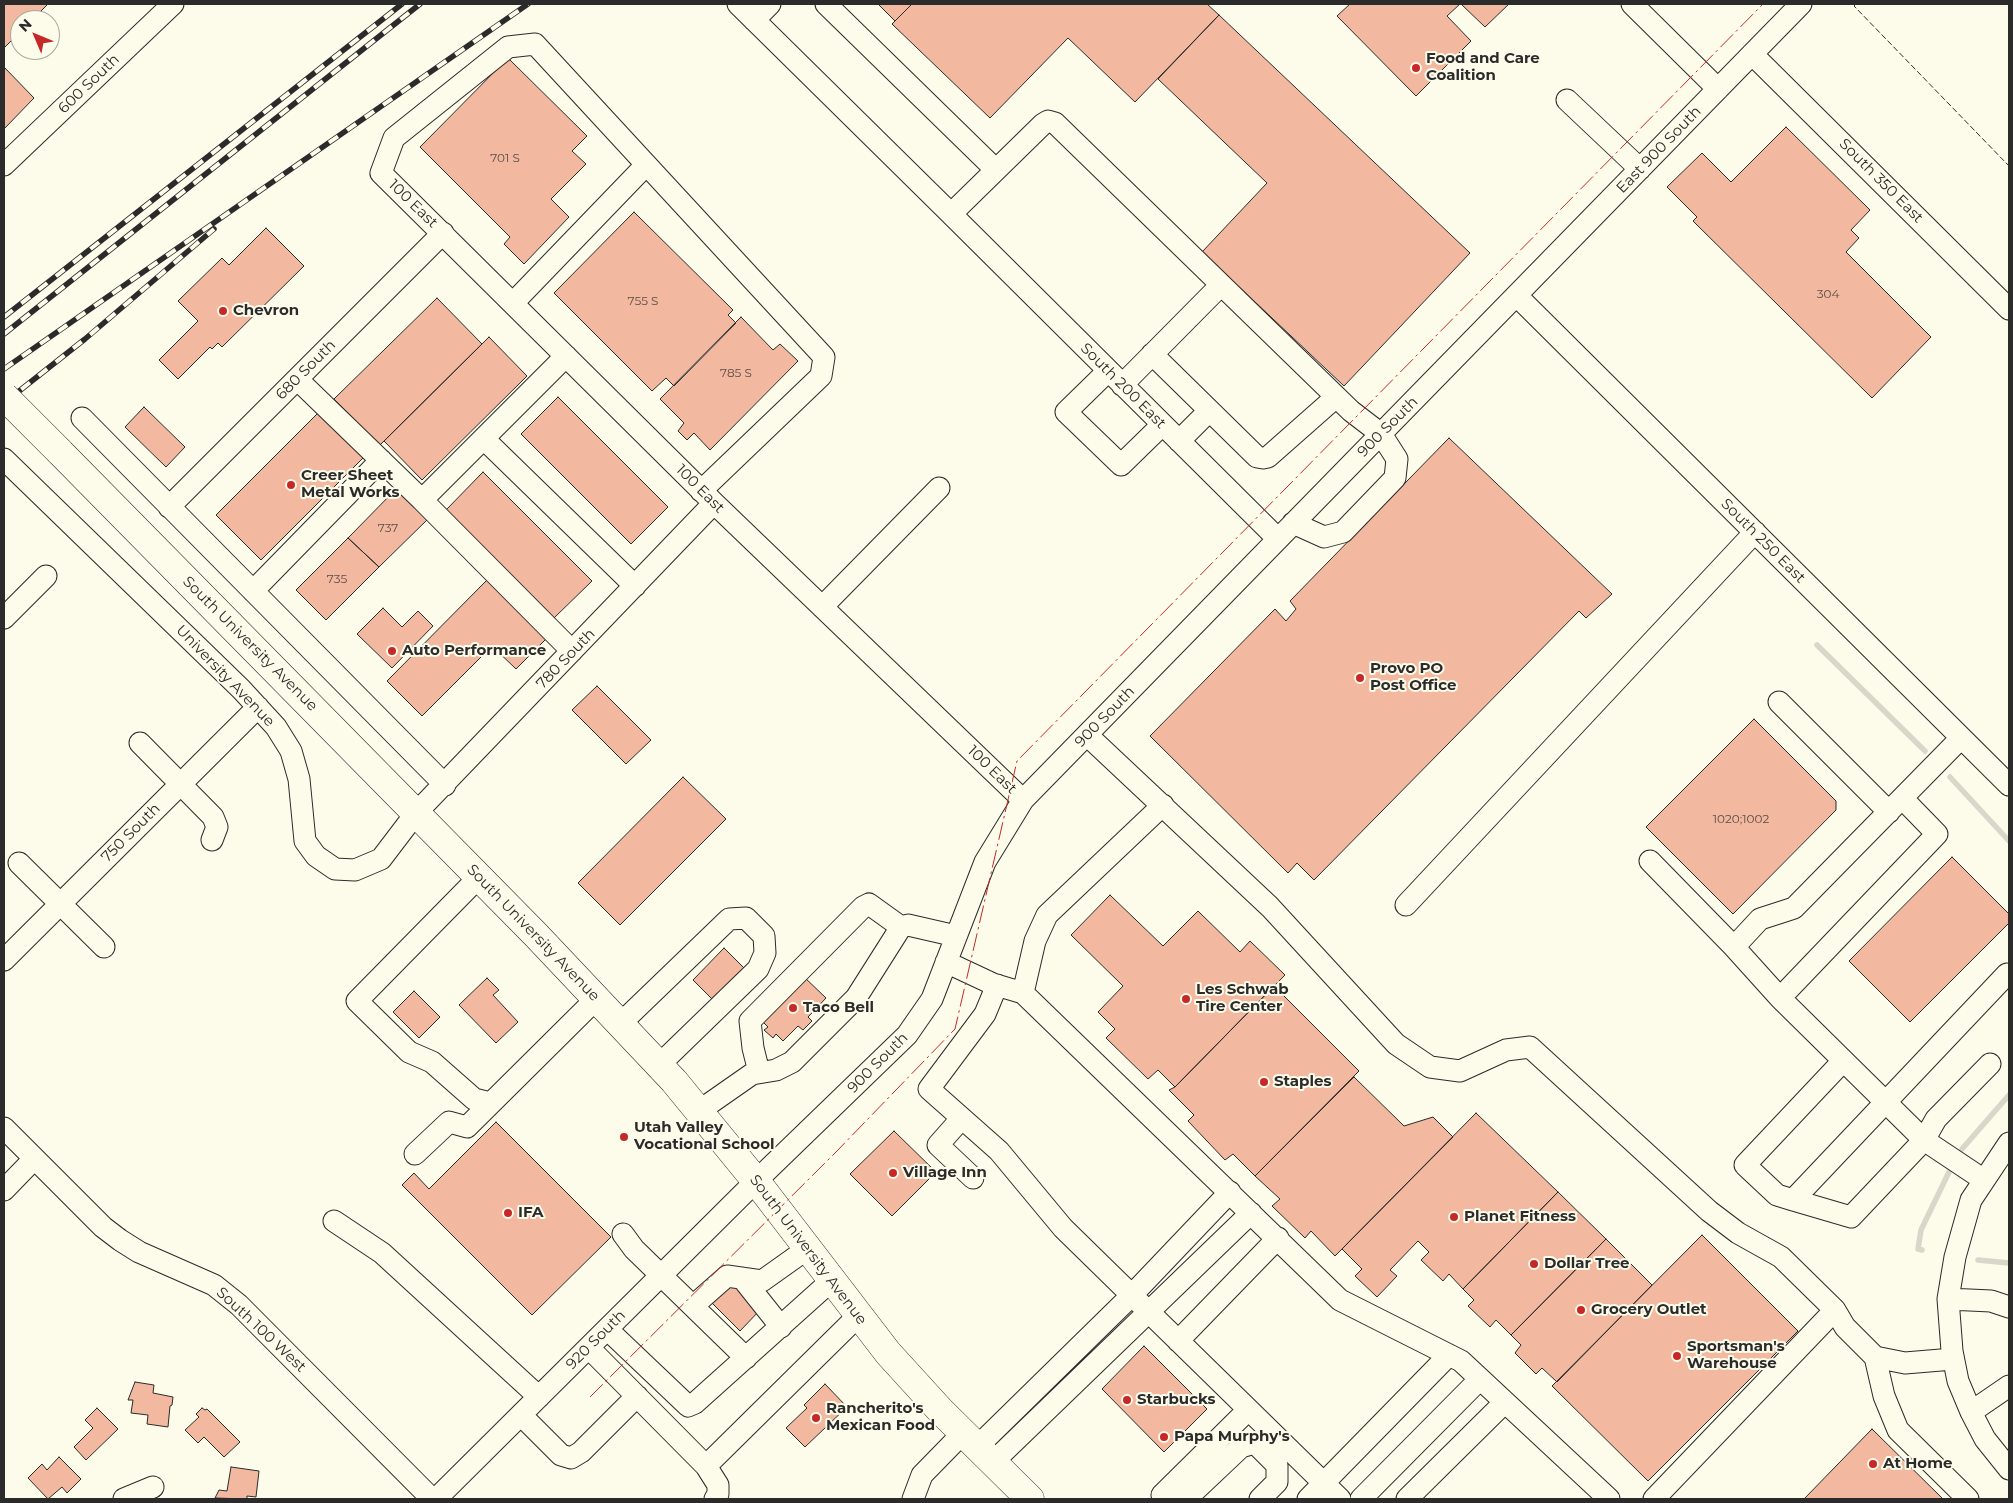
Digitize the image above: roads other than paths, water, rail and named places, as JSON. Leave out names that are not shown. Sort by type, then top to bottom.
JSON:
[{"type":"highway","name":"South University Avenue","points":[[4,396],[480,877],[659,1065],[756,1181],[888,1353],[1030,1499]]},
{"type":"street","name":"600 South","points":[[4,165],[173,4]]},
{"type":"street","name":"South 200 East","points":[[738,4],[1278,539]]},
{"type":"street","points":[[754,20],[770,4]]},
{"type":"street","points":[[826,4],[996,170]]},
{"type":"street","points":[[1632,4],[1718,89]]},
{"type":"street","name":"East 900 South","points":[[1518,296],[1801,4]]},
{"type":"street","name":"780 South","points":[[381,173],[394,138],[508,47],[536,44],[824,357],[822,376],[708,497],[635,586],[416,813]]},
{"type":"street","name":"South 350 East","points":[[1752,54],[2009,309]]},
{"type":"street","points":[[1566,100],[1640,169]]},
{"type":"street","points":[[950,214],[1043,124],[1048,121],[1055,123],[1336,397],[1381,434],[1397,459],[1396,478],[1343,532],[1324,537],[1293,523]]},
{"type":"street","points":[[513,303],[646,165]]},
{"type":"street","name":"100 East","points":[[381,173],[708,497],[1023,800]]},
{"type":"street","name":"680 South","points":[[169,507],[443,233]]},
{"type":"street","points":[[1162,425],[1121,465],[1066,412],[1152,354],[1221,285]]},
{"type":"street","name":"900 South","points":[[756,1181],[907,1035],[932,999],[985,862],[1023,800],[1518,296]]},
{"type":"street","name":"South 250 East","points":[[1518,296],[2009,785]]},
{"type":"street","points":[[1152,354],[1257,457],[1268,457],[1336,397]]},
{"type":"street","points":[[422,500],[566,356]]},
{"type":"street","points":[[297,379],[422,500],[572,651]]},
{"type":"street","points":[[1179,442],[1209,411]]},
{"type":"street","points":[[82,418],[445,785]]},
{"type":"street","points":[[484,439],[635,586]]},
{"type":"street","name":"University Avenue","points":[[4,459],[258,707],[276,727],[291,752],[299,778],[305,841],[316,856],[335,868],[355,870],[381,859],[416,813]]},
{"type":"street","points":[[253,591],[381,460]]},
{"type":"street","points":[[822,607],[939,488]]},
{"type":"street","points":[[1406,905],[1755,532]]},
{"type":"street","points":[[4,618],[46,576]]},
{"type":"street","points":[[1780,702],[1896,806],[1937,834],[1780,998]]},
{"type":"street","name":"750 South","points":[[4,960],[258,707]]},
{"type":"street","points":[[1087,735],[1270,906],[1396,1044],[1430,1067],[1460,1070],[1506,1050],[1530,1047],[1708,1211],[1738,1233],[1781,1257],[1835,1310],[1845,1328],[1875,1357],[1905,1363],[1953,1358]]},
{"type":"street","points":[[1734,947],[1760,919],[1794,908],[1961,738]]},
{"type":"street","points":[[140,744],[213,818],[217,827],[216,835],[212,840]]},
{"type":"street","points":[[1023,993],[1035,941],[1047,916],[1163,805]]},
{"type":"street","points":[[1650,861],[1734,947],[1780,998],[1924,1140],[1984,1180]]},
{"type":"street","points":[[19,863],[104,947]]},
{"type":"street","points":[[480,877],[357,1001],[409,1052],[432,1062],[474,1099],[490,1102]]},
{"type":"street","points":[[759,1072],[753,1048],[750,1021],[862,907],[869,904],[901,927]]},
{"type":"street","points":[[620,1024],[729,918],[746,918],[764,936],[765,953],[758,969],[659,1065]]},
{"type":"street","points":[[699,1111],[752,1074],[776,1070],[792,1062],[856,998],[901,927],[908,925],[956,936]]},
{"type":"street","points":[[946,962],[997,985],[1023,993],[1340,1300],[1461,1361],[1609,1499]]},
{"type":"street","points":[[1793,1200],[2007,974]]},
{"type":"street","points":[[997,985],[985,1014],[929,1089],[999,1152],[1063,1228],[1340,1499]]},
{"type":"street","points":[[415,1154],[449,1122],[467,1127],[490,1102],[596,999]]},
{"type":"street","points":[[1843,1061],[1745,1165],[1777,1195],[1851,1217],[1924,1140],[1936,1119],[1990,1064]]},
{"type":"street","points":[[961,1119],[938,1145],[973,1178]]},
{"type":"street","name":"South 100 West","points":[[4,1128],[103,1226],[120,1240],[139,1252],[214,1285],[239,1306],[432,1499]]},
{"type":"street","points":[[2009,1143],[1971,1200],[1955,1257],[1948,1298],[1953,1358],[1958,1381],[1970,1412],[1985,1439],[2009,1469]]},
{"type":"street","points":[[4,1190],[34,1159]]},
{"type":"street","name":"920 South","points":[[436,1499],[756,1181]]},
{"type":"street","points":[[978,1447],[1131,1296],[1230,1192]]},
{"type":"street","points":[[913,1499],[922,1475],[978,1447],[1064,1394],[1251,1212]]},
{"type":"street","points":[[334,1221],[382,1253],[539,1397]]},
{"type":"street","points":[[623,1234],[634,1249],[746,1358]]},
{"type":"street","points":[[1178,1341],[1278,1238]]},
{"type":"street","points":[[693,1306],[721,1279],[727,1276],[762,1281],[807,1249]]},
{"type":"street","points":[[742,1278],[781,1326]]},
{"type":"street","points":[[607,1329],[682,1403],[688,1406],[695,1403],[831,1281]]},
{"type":"street","points":[[1948,1298],[1991,1301],[2009,1307]]},
{"type":"street","points":[[1654,1499],[1835,1310]]},
{"type":"street","points":[[706,1466],[858,1316]]},
{"type":"street","points":[[589,1348],[706,1466],[718,1485],[718,1494],[715,1499]]},
{"type":"street","points":[[1308,1499],[1448,1355]]},
{"type":"street","points":[[1875,1357],[1884,1396],[1898,1430],[1968,1499]]},
{"type":"street","points":[[1048,1378],[1064,1394]]},
{"type":"street","points":[[1360,1499],[1480,1379]]},
{"type":"street","points":[[1970,1412],[2009,1386]]},
{"type":"street","points":[[521,1415],[560,1455],[571,1458],[581,1452],[633,1392]]},
{"type":"street","points":[[1407,1499],[1505,1402]]},
{"type":"street","points":[[1166,1499],[1162,1495],[1248,1410]]},
{"type":"street","points":[[1186,1499],[1241,1446],[1255,1443],[1277,1464],[1277,1482],[1260,1499]]},
{"type":"street","points":[[124,1499],[153,1487]]},
{"type":"waterway","points":[[1817,645],[1925,751]]},
{"type":"waterway","points":[[1950,777],[2009,841]]},
{"type":"waterway","points":[[1962,1149],[2009,1095]]},
{"type":"waterway","points":[[1922,1250],[1918,1249],[1921,1230],[1949,1172]]},
{"type":"waterway","points":[[1978,1260],[2009,1263]]},
{"type":"railway","points":[[4,317],[402,4]]},
{"type":"railway","points":[[4,334],[420,4]]},
{"type":"railway","points":[[4,369],[528,4]]},
{"type":"railway","points":[[4,403],[85,339],[214,229]]},
{"type":"place","name":"Food and Care Coalition","points":[[1416,68]]},
{"type":"place","name":"Chevron","points":[[223,311]]},
{"type":"place","name":"Creer Sheet Metal Works","points":[[291,485]]},
{"type":"place","name":"Auto Performance","points":[[392,651]]},
{"type":"place","name":"Provo PO Post Office","points":[[1360,678]]},
{"type":"place","name":"Les Schwab Tire Center","points":[[1186,999]]},
{"type":"place","name":"Taco Bell","points":[[793,1008]]},
{"type":"place","name":"Staples","points":[[1264,1082]]},
{"type":"place","name":"Utah Valley Vocational School","points":[[624,1137]]},
{"type":"place","name":"Village Inn","points":[[893,1173]]},
{"type":"place","name":"IFA","points":[[508,1213]]},
{"type":"place","name":"Planet Fitness","points":[[1454,1217]]},
{"type":"place","name":"Dollar Tree","points":[[1534,1264]]},
{"type":"place","name":"Grocery Outlet","points":[[1581,1310]]},
{"type":"place","name":"Sportsman's Warehouse","points":[[1677,1356]]},
{"type":"place","name":"Starbucks","points":[[1127,1400]]},
{"type":"place","name":"Rancherito's Mexican Food","points":[[816,1418]]},
{"type":"place","name":"Papa Murphy's","points":[[1164,1437]]},
{"type":"place","name":"At Home","points":[[1873,1464]]}]
